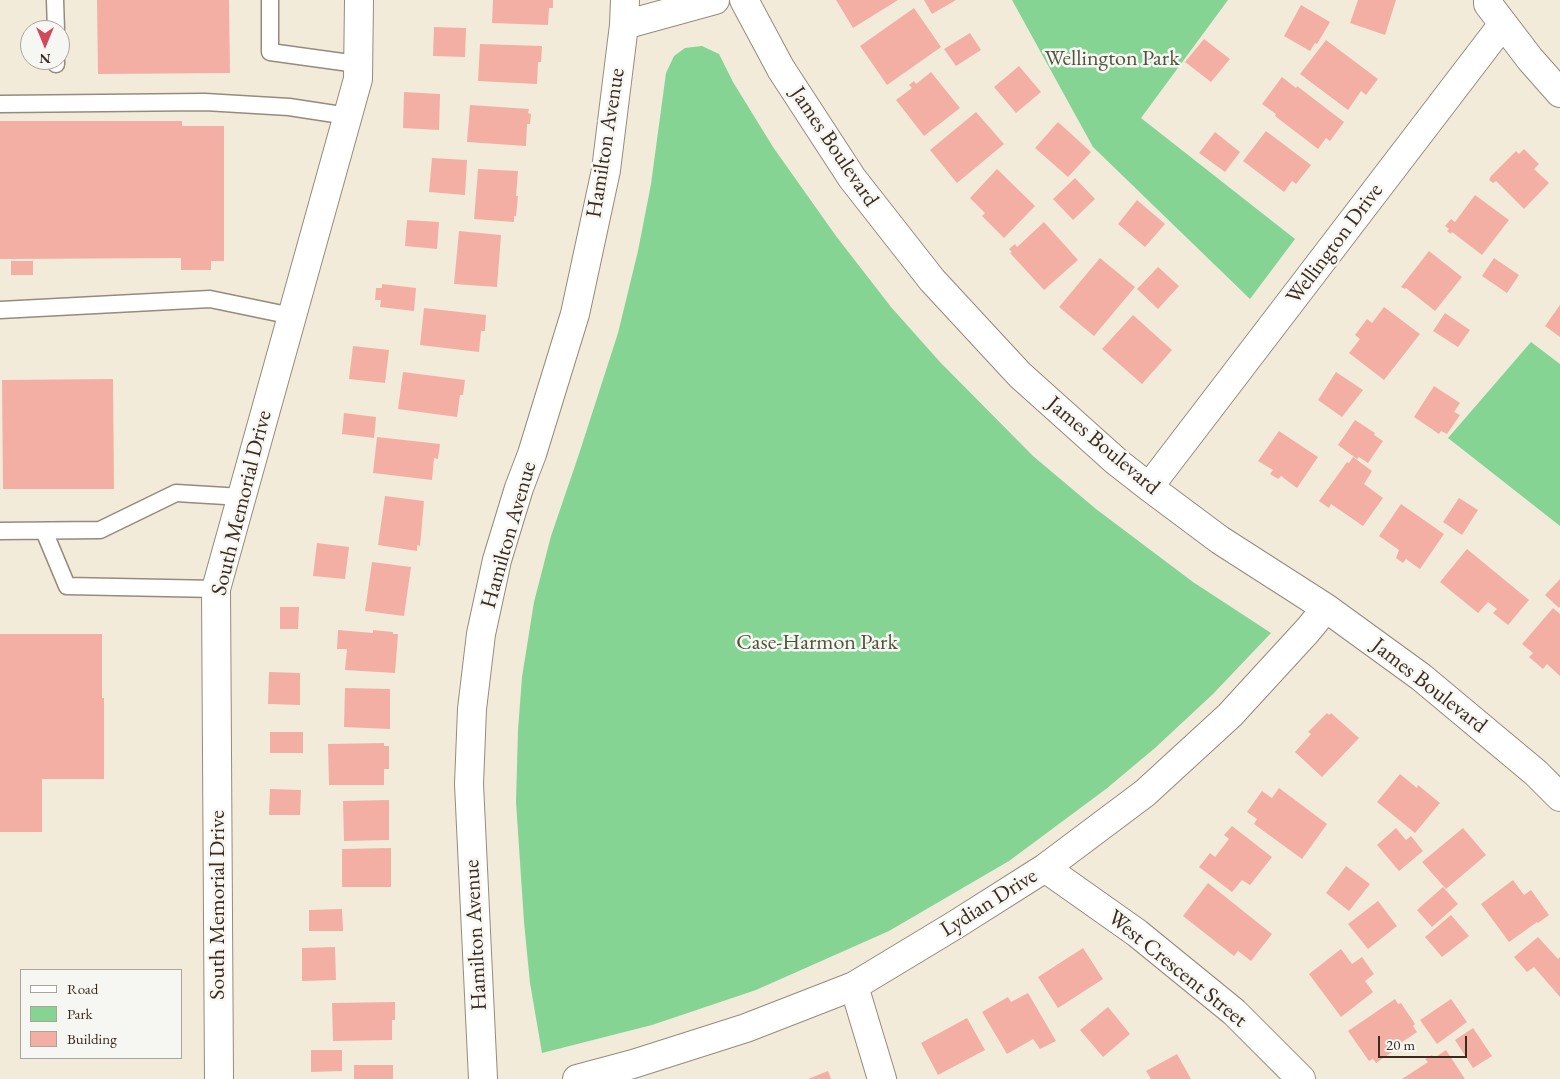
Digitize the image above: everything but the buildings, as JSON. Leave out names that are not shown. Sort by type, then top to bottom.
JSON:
[{"type":"street","name":"South Memorial Drive","points":[[219,1079],[216,589],[358,79],[358,0]]},
{"type":"street","points":[[624,12],[715,0]]},
{"type":"street","name":"James Boulevard","points":[[744,0],[781,69],[852,178],[932,280],[1020,375],[1117,462],[1149,487],[1220,540],[1326,608],[1421,677],[1536,773],[1560,797]]},
{"type":"street","points":[[1488,0],[1488,4],[1530,60],[1560,93]]},
{"type":"street","name":"Hamilton Avenue","points":[[483,1079],[469,784],[472,709],[481,634],[497,560],[575,314],[606,170],[624,12]]},
{"type":"street","name":"Wellington Drive","points":[[1149,487],[1503,24]]},
{"type":"street","name":"Lydian Drive","points":[[577,1079],[633,1064],[746,1028],[854,986],[955,925],[1045,868],[1145,793],[1230,715],[1326,608]]},
{"type":"street","name":"West Crescent Street","points":[[1045,868],[1137,933],[1234,1012],[1301,1079]]},
{"type":"street","points":[[854,986],[882,1079]]},
{"type":"lane","points":[[56,0],[56,20]]},
{"type":"lane","points":[[270,0],[270,52],[358,64]]},
{"type":"lane","points":[[0,104],[205,102],[289,107],[348,116]]},
{"type":"lane","points":[[0,310],[210,299],[292,316]]},
{"type":"lane","points":[[0,531],[100,530],[176,493],[242,496]]},
{"type":"lane","points":[[44,531],[66,586],[216,589]]},
{"type":"green space","name":"Wellington Park","points":[[1012,0],[1228,0],[1141,118],[1295,239],[1250,299],[1093,147]]},
{"type":"green space","name":"Case-Harmon Park","points":[[702,46],[719,54],[733,82],[773,147],[836,236],[891,307],[940,362],[1033,456],[1096,509],[1193,582],[1271,633],[1213,694],[1155,748],[1106,789],[1009,861],[889,931],[756,990],[652,1025],[542,1053],[530,983],[516,802],[522,677],[534,602],[551,536],[618,333],[638,251],[651,184],[666,73],[674,56],[685,48]]},
{"type":"green space","points":[[1531,342],[1560,364],[1560,526],[1448,438]]}]
